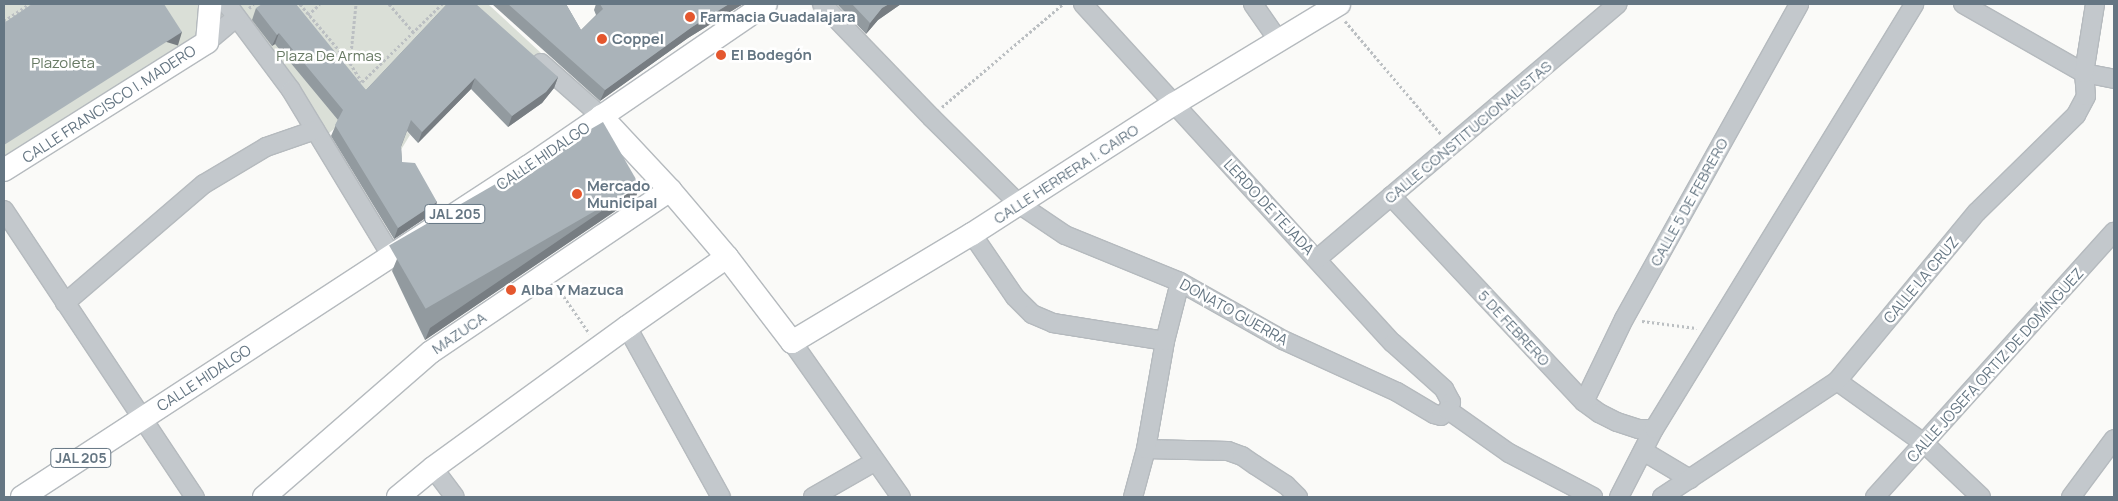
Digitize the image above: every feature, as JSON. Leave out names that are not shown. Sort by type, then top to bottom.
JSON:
[{"type":"main road","name":"CALLE FRANCISCO I. MADERO","points":[[4,170],[207,42],[210,4]]},
{"type":"main road","name":"CALLE HIDALGO","points":[[141,419],[601,116],[766,4]]},
{"type":"main road","name":"CALLE HERRERA I. CAIRO","points":[[792,342],[972,234],[1174,104],[1336,5]]},
{"type":"main road","points":[[601,116],[670,190],[728,257],[792,342]]},
{"type":"main road","name":"MAZUCA","points":[[264,497],[431,352],[670,190]]},
{"type":"main road","points":[[398,497],[433,468],[627,327],[728,257]]},
{"type":"main road","name":"JAL 205","points":[[22,497],[141,419]]},
{"type":"street","name":"DONATO GUERRA","points":[[822,4],[931,117],[1020,204],[1065,235],[1180,282],[1283,340],[1397,392],[1434,414],[1441,416],[1448,410]]},
{"type":"street","name":"LERDO DE TEJADA","points":[[1083,4],[1393,343],[1444,389],[1451,402],[1448,410]]},
{"type":"street","points":[[1253,4],[1278,40]]},
{"type":"street","name":"CALLE CONSTITUCIONALISTAS","points":[[1317,259],[1618,4]]},
{"type":"street","name":"CALLE 5 DE FEBRERO","points":[[1584,402],[1624,319],[1799,4]]},
{"type":"street","points":[[1619,497],[1654,429],[1914,4]]},
{"type":"street","points":[[1963,4],[2084,73],[2114,79]]},
{"type":"street","name":"CALLE LA CRUZ","points":[[1662,497],[1837,381],[1977,212],[2076,115],[2086,96],[2084,73],[2095,4]]},
{"type":"street","points":[[207,42],[232,11],[291,90],[391,255]]},
{"type":"street","points":[[527,50],[601,116]]},
{"type":"street","points":[[66,303],[204,184],[266,147],[314,130]]},
{"type":"street","name":"5 DE FEBRERO","points":[[1391,196],[1584,402],[1599,413],[1617,422],[1640,429],[1654,429]]},
{"type":"street","points":[[4,210],[141,419],[195,497]]},
{"type":"street","name":"CALLE JOSEFA ORTIZ DE DOMÍNGUEZ","points":[[1875,497],[1925,444],[2114,232]]},
{"type":"street","points":[[972,234],[1015,297],[1032,314],[1053,324],[1165,341]]},
{"type":"street","points":[[1133,497],[1146,449],[1165,341],[1180,282]]},
{"type":"street","points":[[627,327],[721,497]]},
{"type":"street","points":[[792,342],[874,462],[901,497]]},
{"type":"street","points":[[1837,381],[1925,444],[1982,497]]},
{"type":"street","points":[[1448,410],[1509,453],[1592,497]]},
{"type":"street","points":[[2071,497],[2114,439]]},
{"type":"street","points":[[1146,449],[1228,451],[1242,456],[1286,485],[1298,497]]},
{"type":"street","points":[[1643,450],[1690,479]]},
{"type":"street","points":[[813,497],[874,462]]},
{"type":"street","points":[[433,468],[455,497]]},
{"type":"path","points":[[4,21],[29,4]]},
{"type":"path","points":[[300,4],[350,63],[362,82],[360,84],[366,90]]},
{"type":"path","points":[[308,15],[320,4]]},
{"type":"path","points":[[350,63],[356,4]]},
{"type":"path","points":[[389,4],[413,32]]},
{"type":"path","points":[[362,82],[442,4]]},
{"type":"path","points":[[931,117],[1063,4]]},
{"type":"path","points":[[1336,5],[1451,146]]},
{"type":"path","points":[[548,273],[599,348]]},
{"type":"path","points":[[1624,319],[1715,330]]},
{"type":"green space","name":"Plaza De Armas","points":[[4,4],[454,4],[369,90],[410,135],[399,153],[335,128],[321,140],[240,24],[4,170]]},
{"type":"green space","points":[[464,4],[488,4],[606,113],[593,122]]},
{"type":"building","name":"Plazoleta","points":[[32,4],[164,4],[182,32],[4,145],[4,23]]},
{"type":"building","points":[[262,4],[296,4],[366,90],[447,4],[476,4],[558,77],[546,92],[512,116],[475,78],[422,132],[411,120],[401,146],[402,162],[415,163],[437,202],[398,228],[335,125],[343,110],[279,33],[277,35],[256,8]]},
{"type":"building","points":[[508,4],[566,4],[581,30],[603,9],[600,4],[729,4],[692,27],[605,90]]},
{"type":"building","points":[[852,4],[889,4],[882,8],[870,23]]},
{"type":"building","points":[[603,122],[640,185],[426,309],[389,246]]},
{"type":"place","name":"Farmacia Guadalajara","points":[[690,17]]},
{"type":"place","name":"Coppel","points":[[602,39]]},
{"type":"place","name":"El Bodegón","points":[[721,55]]},
{"type":"place","name":"Mercado Municipal","points":[[577,194]]},
{"type":"place","name":"Alba Y Mazuca","points":[[511,290]]}]
